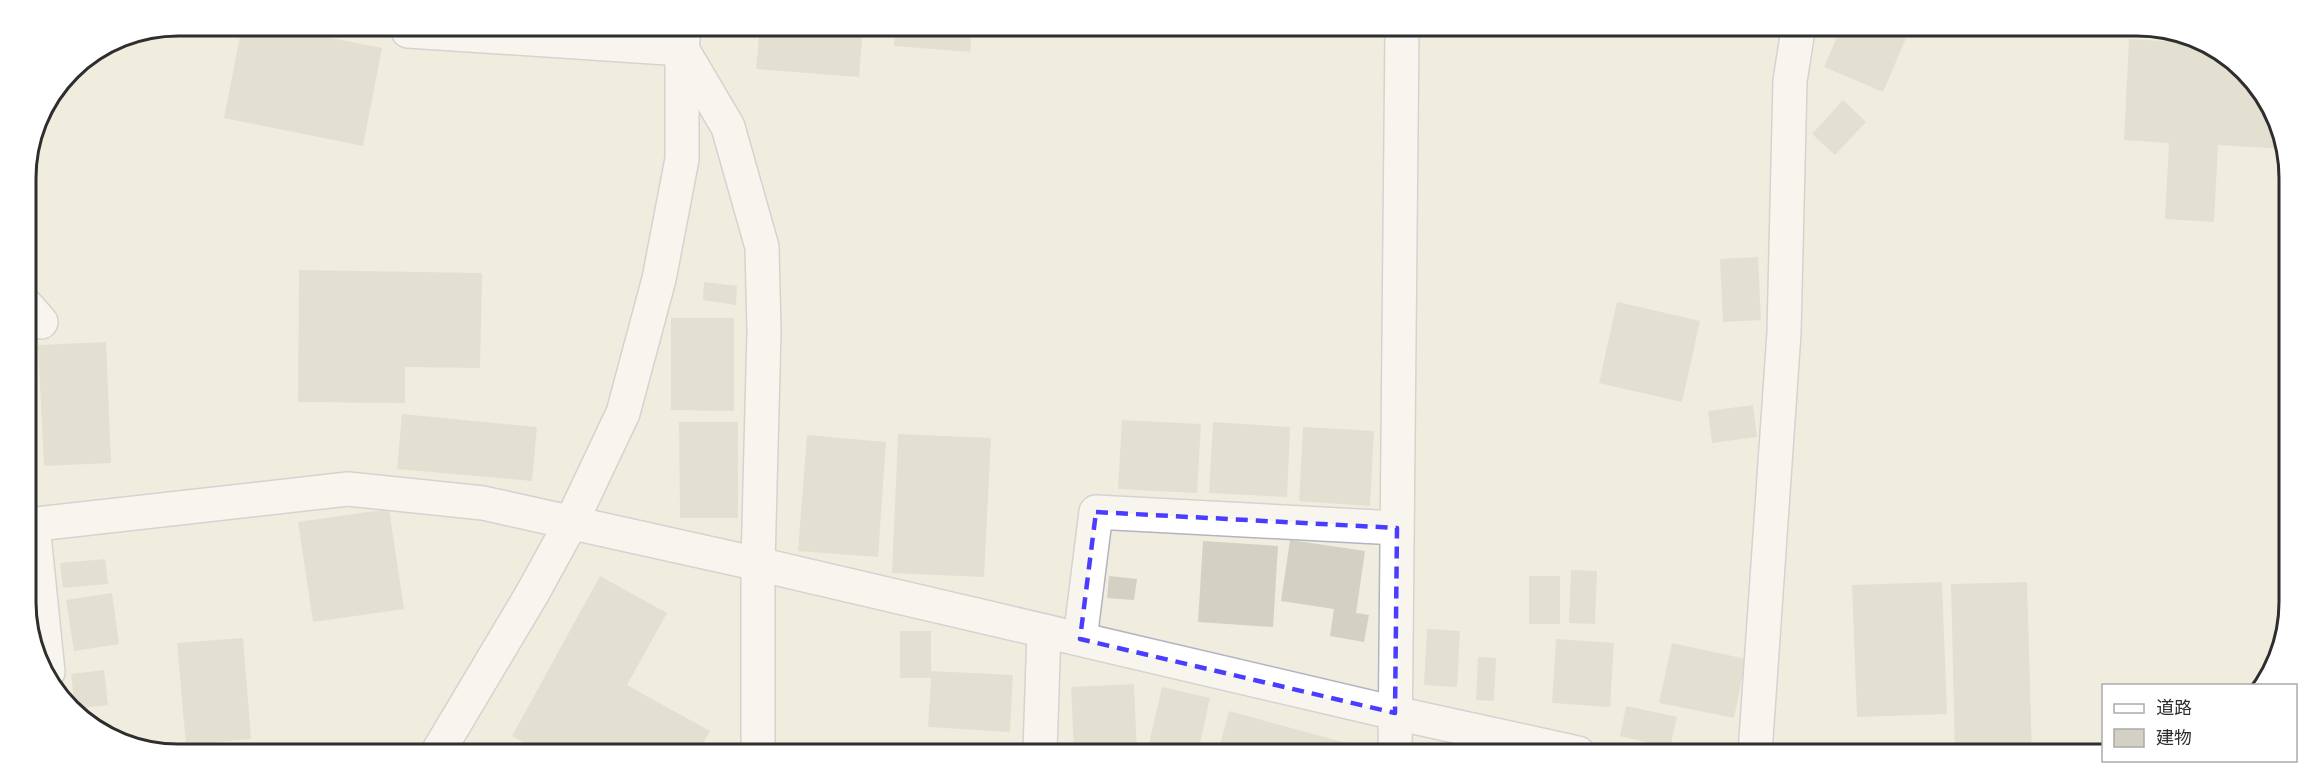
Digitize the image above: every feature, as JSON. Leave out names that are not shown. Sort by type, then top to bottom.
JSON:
[{"type":"street","points":[[604,36],[683,38]]},
{"type":"street","points":[[1395,744],[1402,36]]},
{"type":"street","points":[[1756,744],[1784,333],[1790,81],[1797,36]]},
{"type":"street","points":[[443,744],[532,594],[571,523],[623,413],[659,279],[682,159],[683,38]]},
{"type":"street","points":[[683,38],[728,127],[762,247],[764,331],[758,564],[758,744]]},
{"type":"street","points":[[36,524],[348,489],[483,503],[758,564],[1537,744]]},
{"type":"street","points":[[1080,639],[1096,512],[1397,528]]},
{"type":"street","points":[[36,574],[46,652]]},
{"type":"street","points":[[1040,744],[1044,631]]},
{"type":"highlighted area","points":[[1096,512],[1397,528],[1395,713],[1080,639]]},
{"type":"building","points":[[240,36],[320,36],[382,48],[363,146],[224,118]]},
{"type":"building","points":[[759,36],[862,36],[859,77],[756,69]]},
{"type":"building","points":[[895,36],[971,36],[970,52],[894,46]]},
{"type":"building","points":[[1837,36],[1907,36],[1883,92],[1824,67]]},
{"type":"building","points":[[2129,39],[2177,42],[2192,47],[2224,65],[2244,84],[2255,99],[2264,115],[2276,148],[2218,145],[2214,222],[2165,219],[2169,143],[2124,140]]},
{"type":"building","points":[[1843,100],[1866,122],[1835,155],[1812,134]]},
{"type":"building","points":[[1758,257],[1761,320],[1723,322],[1720,259]]},
{"type":"building","points":[[299,270],[482,273],[480,368],[405,367],[405,403],[298,402]]},
{"type":"building","points":[[704,282],[737,286],[736,305],[703,300]]},
{"type":"building","points":[[1617,302],[1700,321],[1682,402],[1599,383]]},
{"type":"building","points":[[671,318],[734,318],[734,411],[671,410]]},
{"type":"building","points":[[106,342],[111,463],[44,466],[38,345]]},
{"type":"building","points":[[1753,405],[1757,437],[1712,443],[1708,411]]},
{"type":"building","points":[[402,414],[537,427],[532,481],[397,469]]},
{"type":"building","points":[[1122,420],[1201,424],[1197,493],[1118,489]]},
{"type":"building","points":[[679,422],[738,422],[738,518],[680,518]]},
{"type":"building","points":[[1213,422],[1290,427],[1287,497],[1209,493]]},
{"type":"building","points":[[1303,427],[1374,431],[1370,506],[1299,501]]},
{"type":"building","points":[[898,434],[991,438],[984,577],[892,573]]},
{"type":"building","points":[[807,435],[886,442],[878,557],[798,551]]},
{"type":"building","points":[[389,509],[404,609],[313,622],[298,522]]},
{"type":"building","points":[[1290,540],[1365,551],[1356,613],[1369,615],[1364,642],[1330,636],[1334,609],[1281,601]]},
{"type":"building","points":[[1203,541],[1278,546],[1273,627],[1198,622]]},
{"type":"building","points":[[105,559],[108,584],[63,588],[60,563]]},
{"type":"building","points":[[1571,570],[1597,571],[1595,624],[1569,623]]},
{"type":"building","points":[[600,576],[667,613],[627,685],[710,731],[703,744],[526,744],[512,736]]},
{"type":"building","points":[[1109,576],[1137,579],[1134,600],[1107,598]]},
{"type":"building","points":[[1529,576],[1560,576],[1560,624],[1529,624]]},
{"type":"building","points":[[1942,582],[1947,714],[1857,717],[1852,585]]},
{"type":"building","points":[[2027,582],[2032,744],[1955,744],[1951,584]]},
{"type":"building","points":[[112,593],[119,644],[74,651],[66,600]]},
{"type":"building","points":[[1427,629],[1460,631],[1457,687],[1424,685]]},
{"type":"building","points":[[900,631],[931,631],[931,671],[1013,675],[1010,732],[928,727],[931,678],[900,678]]},
{"type":"building","points":[[243,638],[251,739],[186,744],[177,643]]},
{"type":"building","points":[[1556,639],[1614,643],[1610,707],[1552,703]]},
{"type":"building","points":[[1672,643],[1746,659],[1734,718],[1659,703]]},
{"type":"building","points":[[1478,657],[1496,658],[1494,701],[1476,700]]},
{"type":"building","points":[[104,670],[108,705],[83,708],[74,699],[71,674]]},
{"type":"building","points":[[1134,684],[1137,744],[1074,744],[1071,687]]},
{"type":"building","points":[[1162,687],[1210,698],[1200,744],[1149,744]]},
{"type":"building","points":[[1626,706],[1677,717],[1671,744],[1653,744],[1620,736]]},
{"type":"building","points":[[1229,711],[1350,744],[1220,744]]}]
